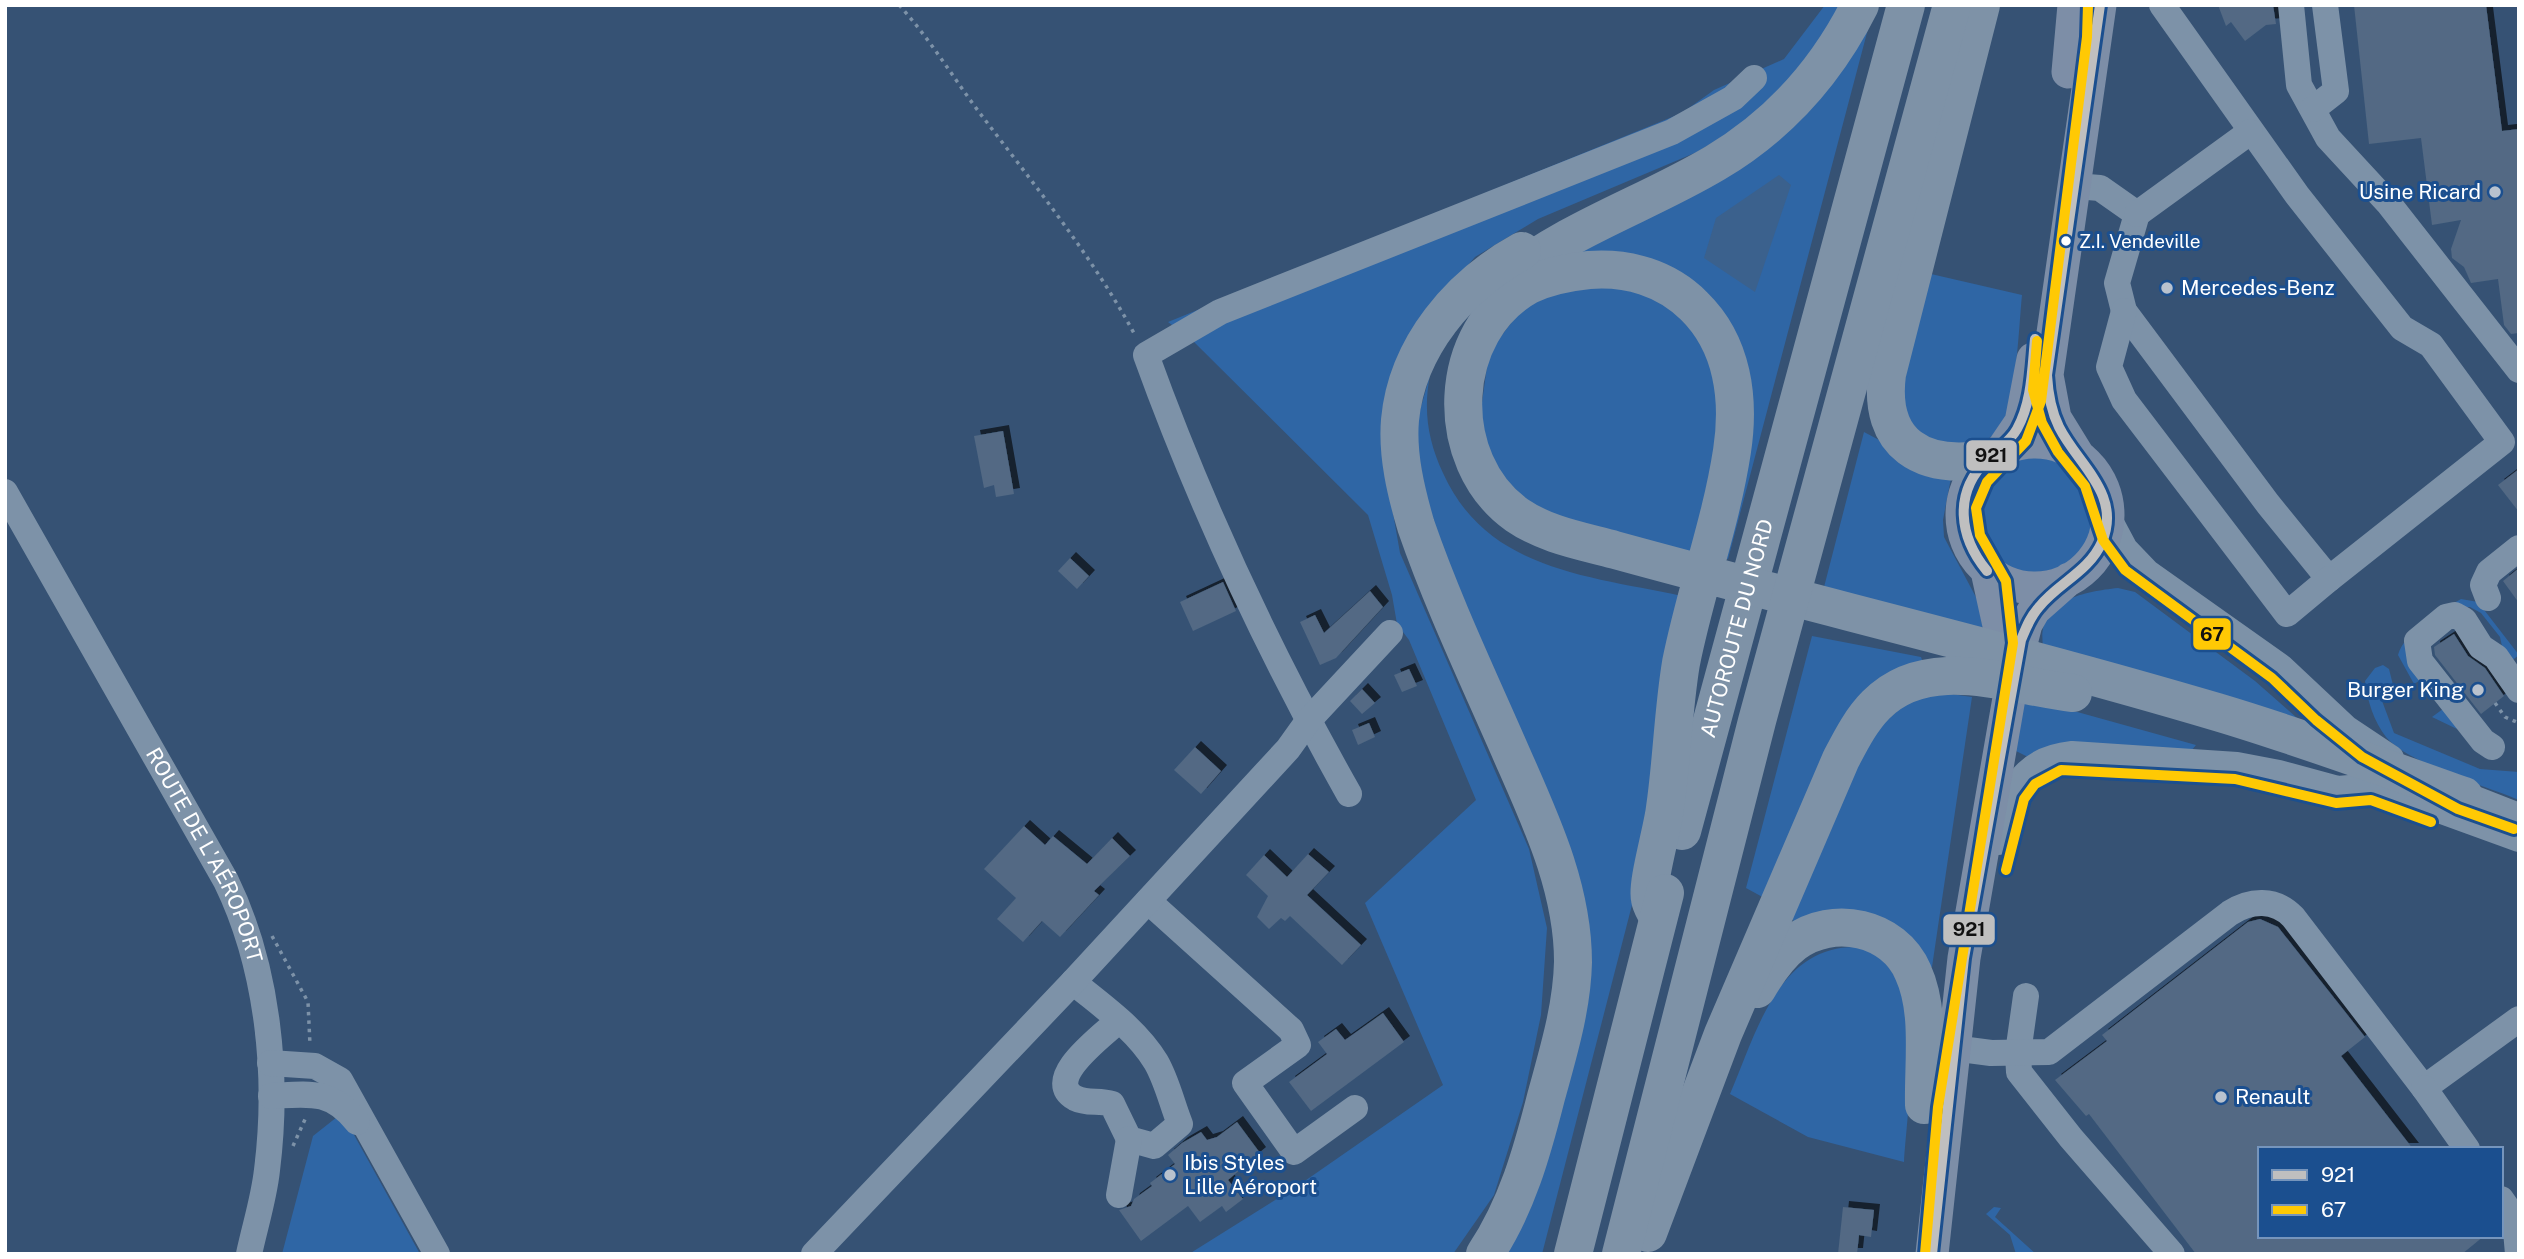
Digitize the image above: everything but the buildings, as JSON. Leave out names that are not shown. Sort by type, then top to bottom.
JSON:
[{"type":"highway","points":[[1860,5],[1834,53],[1818,74],[1760,132],[1714,163],[1561,240],[1521,268],[1475,311],[1450,359],[1444,393],[1446,432],[1459,472],[1471,494],[1516,535],[1547,550],[1674,574],[1867,624],[1964,660],[2218,713],[2464,796]]},
{"type":"highway","name":"AUTOROUTE DU NORD","points":[[1573,1254],[1658,918],[1906,5]]},
{"type":"highway","name":"AUTOROUTE DU NORD","points":[[1621,1254],[1758,720],[1952,5]]},
{"type":"highway","points":[[1981,5],[1887,374],[1884,395],[1895,430],[1914,452],[1943,462],[1994,454]]},
{"type":"highway","points":[[1485,1254],[1521,1185],[1561,1044],[1570,997],[1571,931],[1566,900],[1547,835],[1416,526],[1404,474],[1400,420],[1410,377],[1423,349],[1435,328],[1468,289],[1487,272],[1543,240],[1615,213]]},
{"type":"highway","points":[[1658,918],[1648,895],[1666,805],[1682,663],[1731,456],[1736,413],[1732,376],[1720,342],[1701,313],[1682,296],[1658,281],[1624,270],[1601,269],[1561,274],[1528,286],[1495,314],[1480,335],[1469,359],[1463,394],[1463,419],[1477,466],[1500,499],[1528,521],[1674,574]]},
{"type":"highway","points":[[1642,1254],[1716,1051],[1841,759],[1862,722],[1882,700],[1905,685],[1939,676],[1964,660]]},
{"type":"highway","points":[[2035,676],[2075,694],[2201,727],[2373,786]]},
{"type":"highway","points":[[1716,1051],[1734,1035],[1766,974],[1796,942],[1827,930],[1868,930],[1887,939],[1901,952],[1913,971],[1922,1003],[1924,1105]]},
{"type":"main road","points":[[2069,579],[2051,586],[2032,588],[2003,581],[1987,570],[1969,547],[1962,517],[1967,487],[2021,422],[2028,393],[2072,46],[2074,5]]},
{"type":"main road","points":[[1933,1254],[1952,1048],[1964,958],[2021,640],[2034,610],[2085,568],[2097,553],[2105,536],[2108,517],[2106,497],[2098,479],[2055,418],[2050,404],[2047,375],[2100,5]]},
{"type":"main road","points":[[1994,454],[2021,443],[2042,442],[2062,447],[2080,457]]},
{"type":"main road","points":[[1911,1254],[1924,1105],[1999,643],[1998,615],[1987,570]]},
{"type":"street","points":[[2124,311],[2109,367],[2124,400],[2287,614],[2502,442],[2431,345],[2402,328],[2250,132],[2162,5]]},
{"type":"street","points":[[2291,5],[2299,85],[2328,138],[2389,204],[2519,370]]},
{"type":"street","points":[[2313,110],[2336,91],[2325,5]]},
{"type":"street","points":[[1349,794],[1308,721],[1222,544],[1173,430],[1146,355],[1220,312],[1672,132],[1732,98],[1754,78]]},
{"type":"street","points":[[2250,132],[2137,214],[2117,283],[2124,311],[2268,504],[2329,579]]},
{"type":"street","points":[[2076,186],[2100,188],[2137,214]]},
{"type":"street","name":"ROUTE DE L'AÉROPORT","points":[[5,492],[234,898],[245,927],[259,983],[270,1063],[271,1096],[267,1171],[249,1254]]},
{"type":"street","points":[[2108,517],[2125,549],[2147,572],[2281,667],[2325,709],[2370,745],[2464,796],[2519,816]]},
{"type":"street","points":[[2488,598],[2483,585],[2489,572],[2519,548]]},
{"type":"street","points":[[2492,747],[2483,741],[2420,661],[2417,650],[2421,634],[2446,617],[2455,615],[2464,620],[2481,647],[2510,674]]},
{"type":"street","points":[[814,1254],[1073,982],[1288,749],[1308,721],[1390,633]]},
{"type":"street","points":[[1964,958],[2011,793],[2026,773],[2047,759],[2072,754],[2185,761],[2279,773],[2338,789],[2373,786],[2519,839]]},
{"type":"street","points":[[1148,901],[1291,1030],[1298,1045],[1245,1083],[1294,1152],[1354,1108]]},
{"type":"street","points":[[1952,1048],[2018,1054],[2049,1052],[2230,913],[2242,905],[2257,902],[2278,907],[2293,918],[2424,1088],[2466,1147]]},
{"type":"street","points":[[1073,982],[1136,1036],[1157,1063],[1180,1124],[1154,1146],[1129,1139]]},
{"type":"street","points":[[2026,996],[2018,1054],[2019,1072],[2028,1087],[2172,1254]]},
{"type":"street","points":[[2424,1088],[2519,1019]]},
{"type":"street","points":[[1119,1020],[1065,1075],[1065,1086],[1072,1097],[1086,1102],[1112,1104],[1129,1139],[1119,1195]]},
{"type":"street","points":[[270,1063],[315,1066],[340,1080],[357,1106],[373,1143],[437,1254]]},
{"type":"street","points":[[271,1096],[327,1096],[345,1108],[373,1143]]},
{"type":"street","points":[[2503,1202],[2515,1219],[2518,1254]]},
{"type":"path","points":[[899,5],[927,35],[1111,295],[1146,355]]},
{"type":"path","points":[[2495,703],[2505,717],[2519,723]]},
{"type":"shaded area","points":[[1825,5],[1843,5],[1806,64],[1756,116],[1697,152],[1538,219],[1475,257],[1412,330],[1387,479],[1400,553],[1529,849],[1547,928],[1541,1015],[1523,1102],[1494,1195],[1453,1254],[1189,1254],[1299,1185],[1443,1085],[1365,903],[1476,800],[1409,640],[1397,624],[1392,595],[1368,515],[1193,341],[1168,322],[1682,113],[1714,90],[1784,59]]},
{"type":"shaded area","points":[[1873,10],[1728,559],[1716,557],[1727,330],[1560,263],[1680,193]]},
{"type":"shaded area","points":[[1779,175],[1791,185],[1755,292],[1704,258],[1716,218]]},
{"type":"shaded area","points":[[1931,274],[2022,295],[2016,366],[2009,405],[1999,430],[1986,440],[1936,446],[1911,424],[1905,411],[1904,393],[1910,351]]},
{"type":"shaded area","points":[[1631,287],[1668,306],[1703,342],[1723,408],[1692,556],[1557,518],[1524,499],[1496,468],[1479,424],[1489,352],[1521,310],[1564,288]]},
{"type":"shaded area","points":[[1430,375],[1427,413],[1430,437],[1438,461],[1462,506],[1486,531],[1514,550],[1544,564],[1612,582],[1682,596],[1641,870],[1542,1254],[1505,1254],[1583,986],[1438,553],[1411,442]]},
{"type":"shaded area","points":[[1864,432],[1951,478],[1943,520],[1944,537],[1978,601],[1984,635],[1823,591]]},
{"type":"shaded area","points":[[2035,456],[2058,460],[2077,473],[2090,492],[2094,515],[2090,538],[2077,557],[2058,570],[2035,574],[2012,570],[1993,557],[1980,538],[1976,515],[1980,492],[1993,473],[2012,460]]},
{"type":"shaded area","points":[[2118,588],[2135,592],[2255,681],[2305,725],[2044,651],[2042,634],[2053,611],[2075,597]]},
{"type":"shaded area","points":[[2461,599],[2478,602],[2519,655],[2506,665],[2500,637],[2481,613],[2470,607],[2457,608],[2419,630],[2457,729],[2432,717],[2447,706],[2424,678],[2414,684],[2398,655],[2415,630]]},
{"type":"shaded area","points":[[1812,636],[1921,657],[1925,668],[1876,687],[1768,900],[1746,888]]},
{"type":"shaded area","points":[[2383,665],[2389,669],[2393,685],[2391,693],[2381,698],[2394,733],[2480,769],[2519,772],[2519,800],[2429,765],[2396,747],[2378,725],[2367,696],[2365,681],[2375,668]]},
{"type":"shaded area","points":[[1944,693],[1972,697],[1932,967],[1924,967],[1796,924],[1790,916],[1868,738],[1908,701]]},
{"type":"shaded area","points":[[2025,701],[2045,703],[2196,745],[2191,751],[2028,757],[2014,750]]},
{"type":"shaded area","points":[[1855,947],[1880,958],[1896,978],[1906,1006],[1910,1073],[1904,1162],[1808,1137],[1730,1094],[1760,1021],[1788,978],[1806,962],[1828,951]]},
{"type":"shaded area","points":[[337,1117],[353,1133],[420,1254],[282,1254],[313,1136]]},
{"type":"shaded area","points":[[1994,1207],[2001,1208],[1995,1217],[2036,1254],[2016,1254],[2010,1235],[1986,1214]]},
{"type":"transit line","name":"67","points":[[1925,1254],[1938,1107],[2013,643],[2006,581],[1980,535],[1976,508],[1987,482],[2026,441],[2041,401],[2087,37],[2088,5]]},
{"type":"transit line","name":"921","points":[[1932,1254],[1964,958],[2021,640],[2039,607],[2096,552],[2107,525],[2102,495],[2056,421],[2050,402],[2047,375],[2100,5]]},
{"type":"transit line","name":"921","points":[[1987,571],[1970,544],[1964,515],[1965,501],[1976,473],[2011,438],[2022,419],[2030,385],[2035,339]]},
{"type":"transit line","name":"67","points":[[2037,341],[2033,390],[2042,423],[2058,452],[2085,486],[2103,540],[2125,570],[2272,678],[2316,720],[2362,757],[2458,809],[2514,829]]},
{"type":"transit line","name":"67","points":[[2006,870],[2024,799],[2035,784],[2061,770],[2235,779],[2336,803],[2371,800],[2431,822]]},
{"type":"place","name":"Usine Ricard","points":[[2495,192]]},
{"type":"place","name":"Z.I. Vendeville","points":[[2066,241]]},
{"type":"place","name":"Mercedes-Benz","points":[[2167,288]]},
{"type":"place","name":"Burger King","points":[[2478,690]]},
{"type":"place","name":"Renault","points":[[2221,1097]]},
{"type":"place","name":"Ibis Styles Lille Aéroport","points":[[1170,1175]]}]
